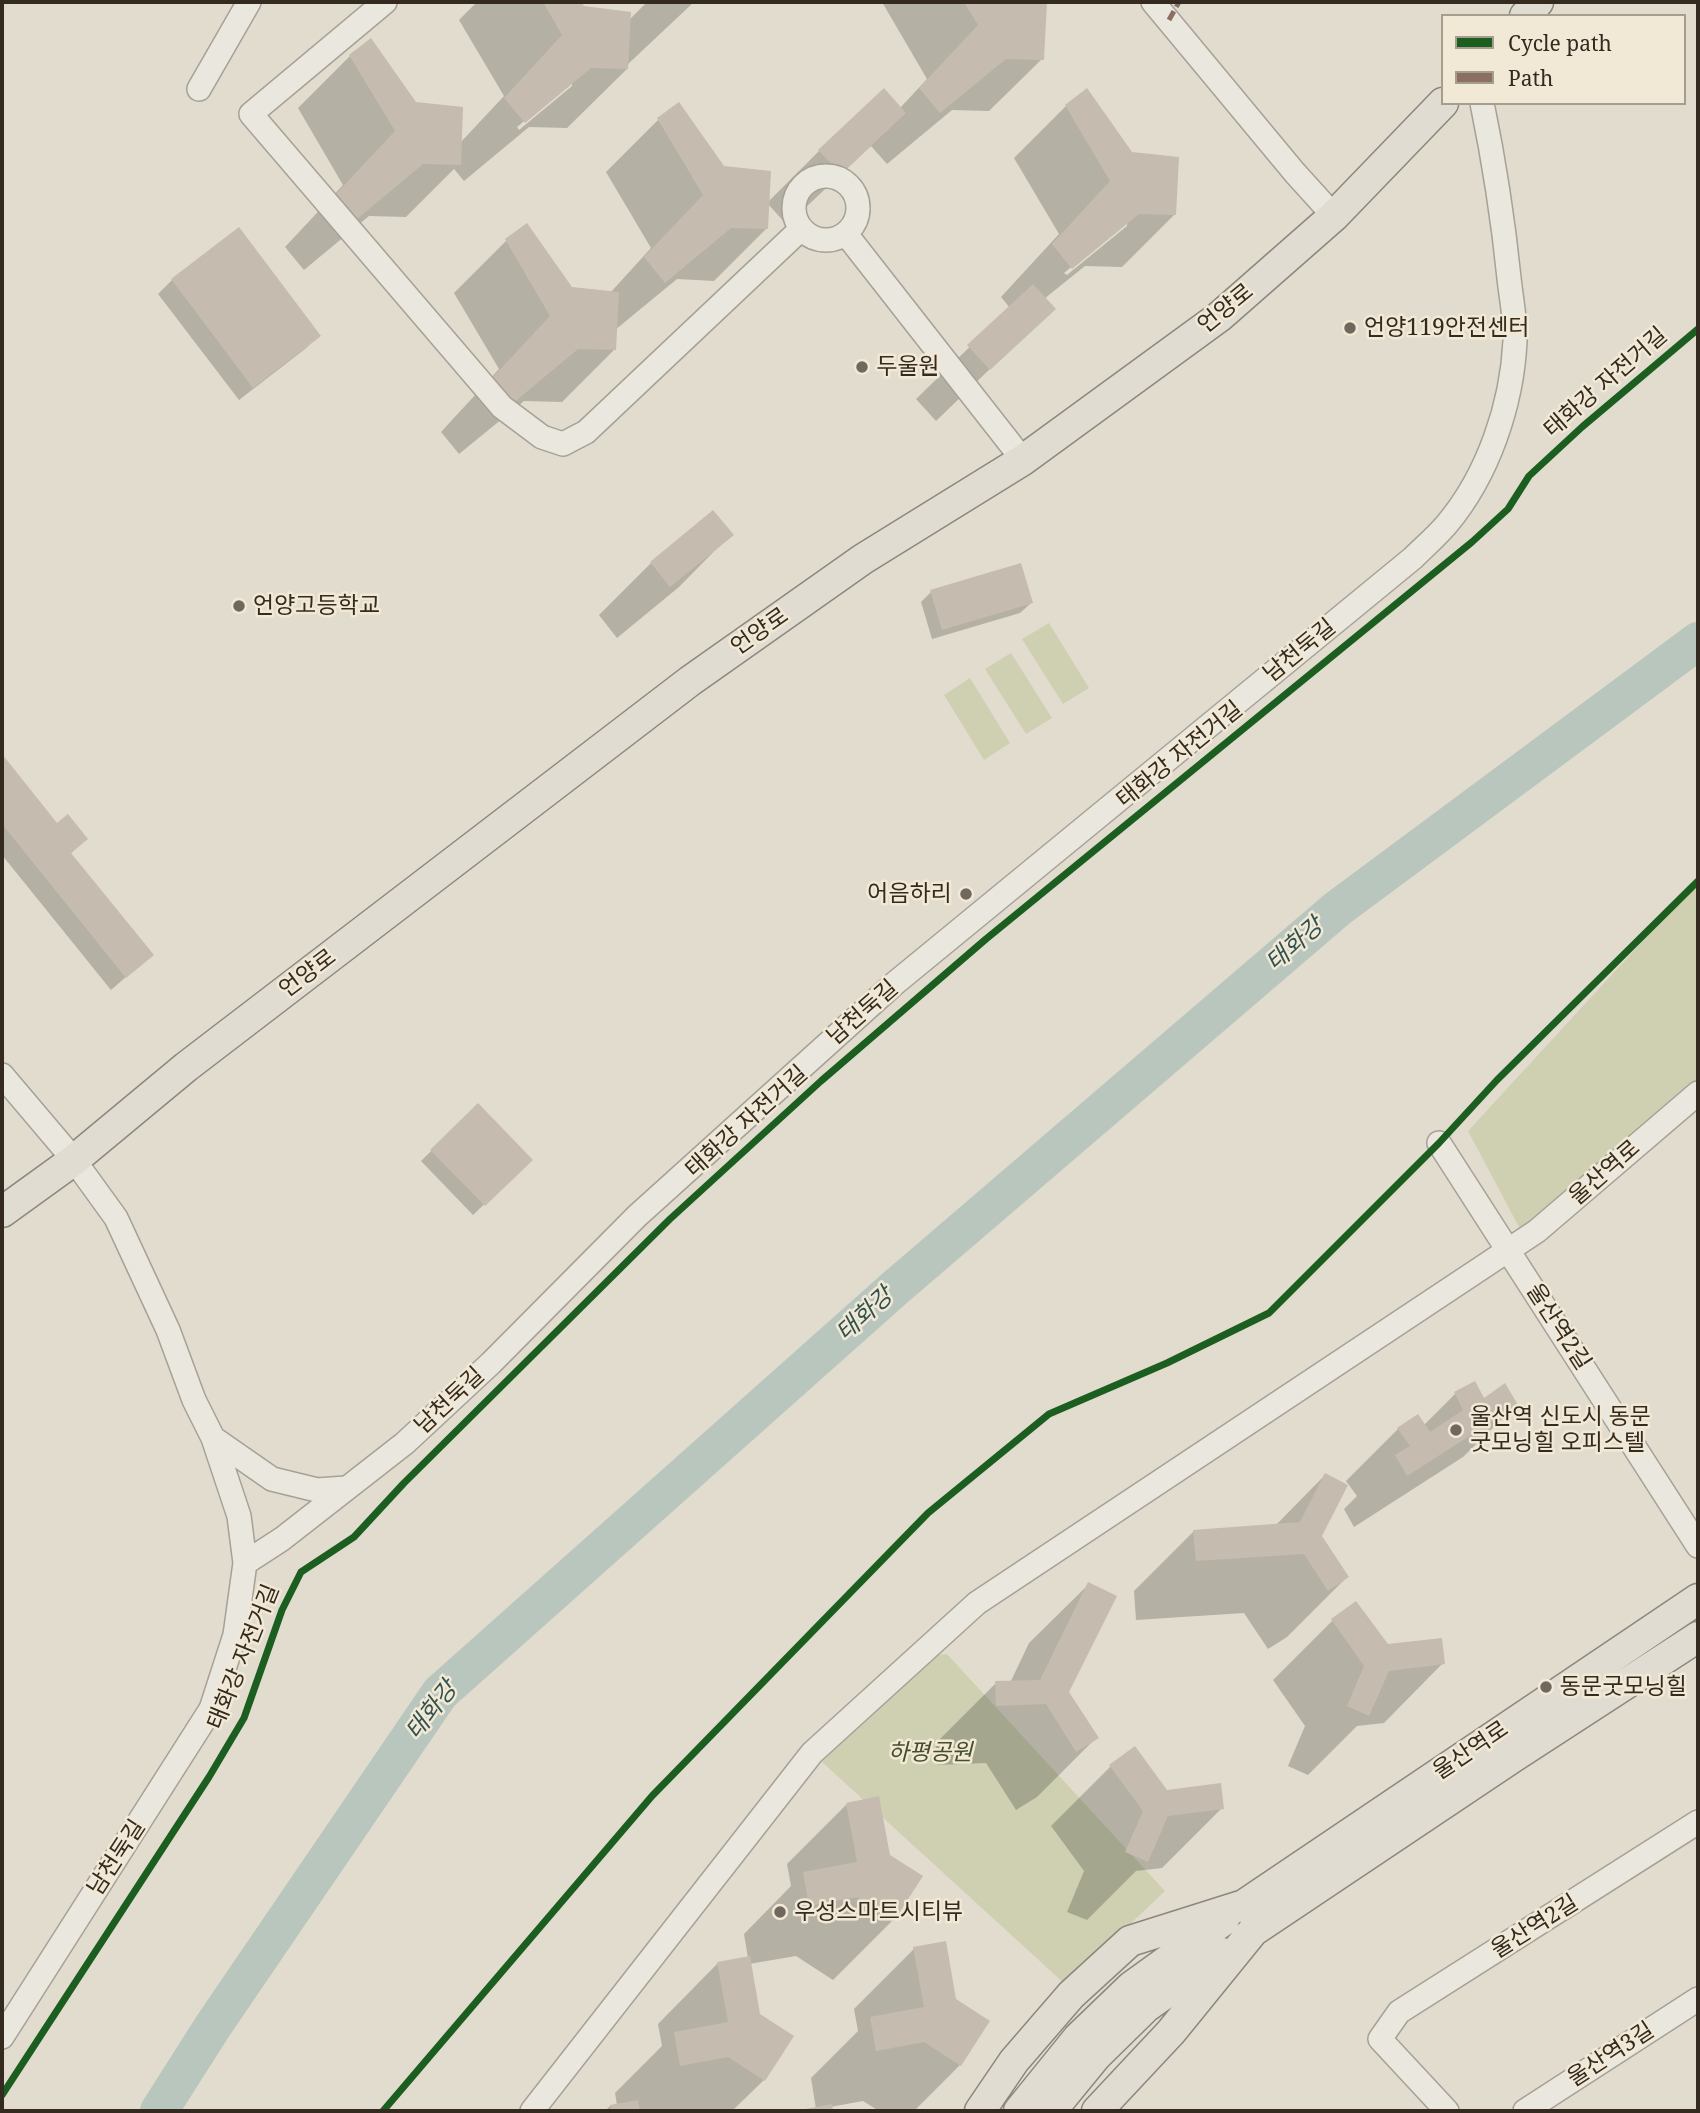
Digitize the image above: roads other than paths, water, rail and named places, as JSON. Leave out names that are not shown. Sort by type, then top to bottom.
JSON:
[{"type":"main road","name":"언양로","points":[[2,1212],[74,1160],[186,1067],[690,681],[863,559],[1023,460],[1219,317],[1334,216],[1441,105]]},
{"type":"main road","name":"울산역로","points":[[1051,2111],[1096,2056],[1146,2007],[1249,1918],[1698,1599]]},
{"type":"main road","name":"울산역로","points":[[1019,2111],[1078,2038],[1131,1987],[1513,1757],[1698,1637]]},
{"type":"main road","name":"울산역로","points":[[980,2111],[1014,2061],[1071,1996],[1130,1941],[1249,1918]]},
{"type":"main road","name":"울산역로","points":[[1097,2111],[1171,2032],[1249,1918]]},
{"type":"street","points":[[199,89],[249,2]]},
{"type":"street","points":[[385,2],[251,114],[502,407],[542,437],[563,444],[586,432],[802,229]]},
{"type":"street","points":[[1153,2],[1334,216]]},
{"type":"street","name":"남천둑길","points":[[2,2037],[211,1709],[235,1634],[245,1563],[282,1539],[405,1443],[491,1363],[637,1216],[885,993],[1413,558],[1447,525],[1477,478],[1496,434],[1514,352],[1515,338],[1505,240],[1482,105]]},
{"type":"street","points":[[834,177],[851,187],[856,196],[857,217],[846,234],[825,241],[815,239],[802,229],[794,214],[794,203],[804,184],[813,179],[834,177]]},
{"type":"street","points":[[846,234],[1023,460]]},
{"type":"street","points":[[2,1075],[74,1160],[116,1218],[168,1330],[194,1400],[214,1438],[239,1516],[245,1563]]},
{"type":"street","name":"울산역로","points":[[532,2111],[812,1753],[977,1603],[1537,1231],[1698,1093]]},
{"type":"street","name":"울산역2길","points":[[1440,1143],[1698,1546]]},
{"type":"street","points":[[214,1438],[272,1479],[317,1490],[346,1488]]},
{"type":"street","name":"울산역2길","points":[[1447,2111],[1380,2039],[1399,2012],[1698,1822]]},
{"type":"street","name":"울산역3길","points":[[1525,2111],[1698,1999]]},
{"type":"waterway","name":"태화강","points":[[159,2111],[213,2026],[440,1693],[895,1288],[1337,909],[1698,641]]},
{"type":"place","name":"언양119안전센터","points":[[1350,328]]},
{"type":"place","name":"두울원","points":[[862,367]]},
{"type":"place","name":"언양고등학교","points":[[239,606]]},
{"type":"place","name":"어음하리","points":[[966,894]]},
{"type":"place","name":"울산역 신도시 동문 굿모닝힐 오피스텔","points":[[1456,1430]]},
{"type":"place","name":"동문굿모닝힐","points":[[1546,1687]]},
{"type":"place","name":"우성스마트시티뷰","points":[[780,1912]]},
{"type":"park label","name":"하평공원","points":[[930,1753]]}]
